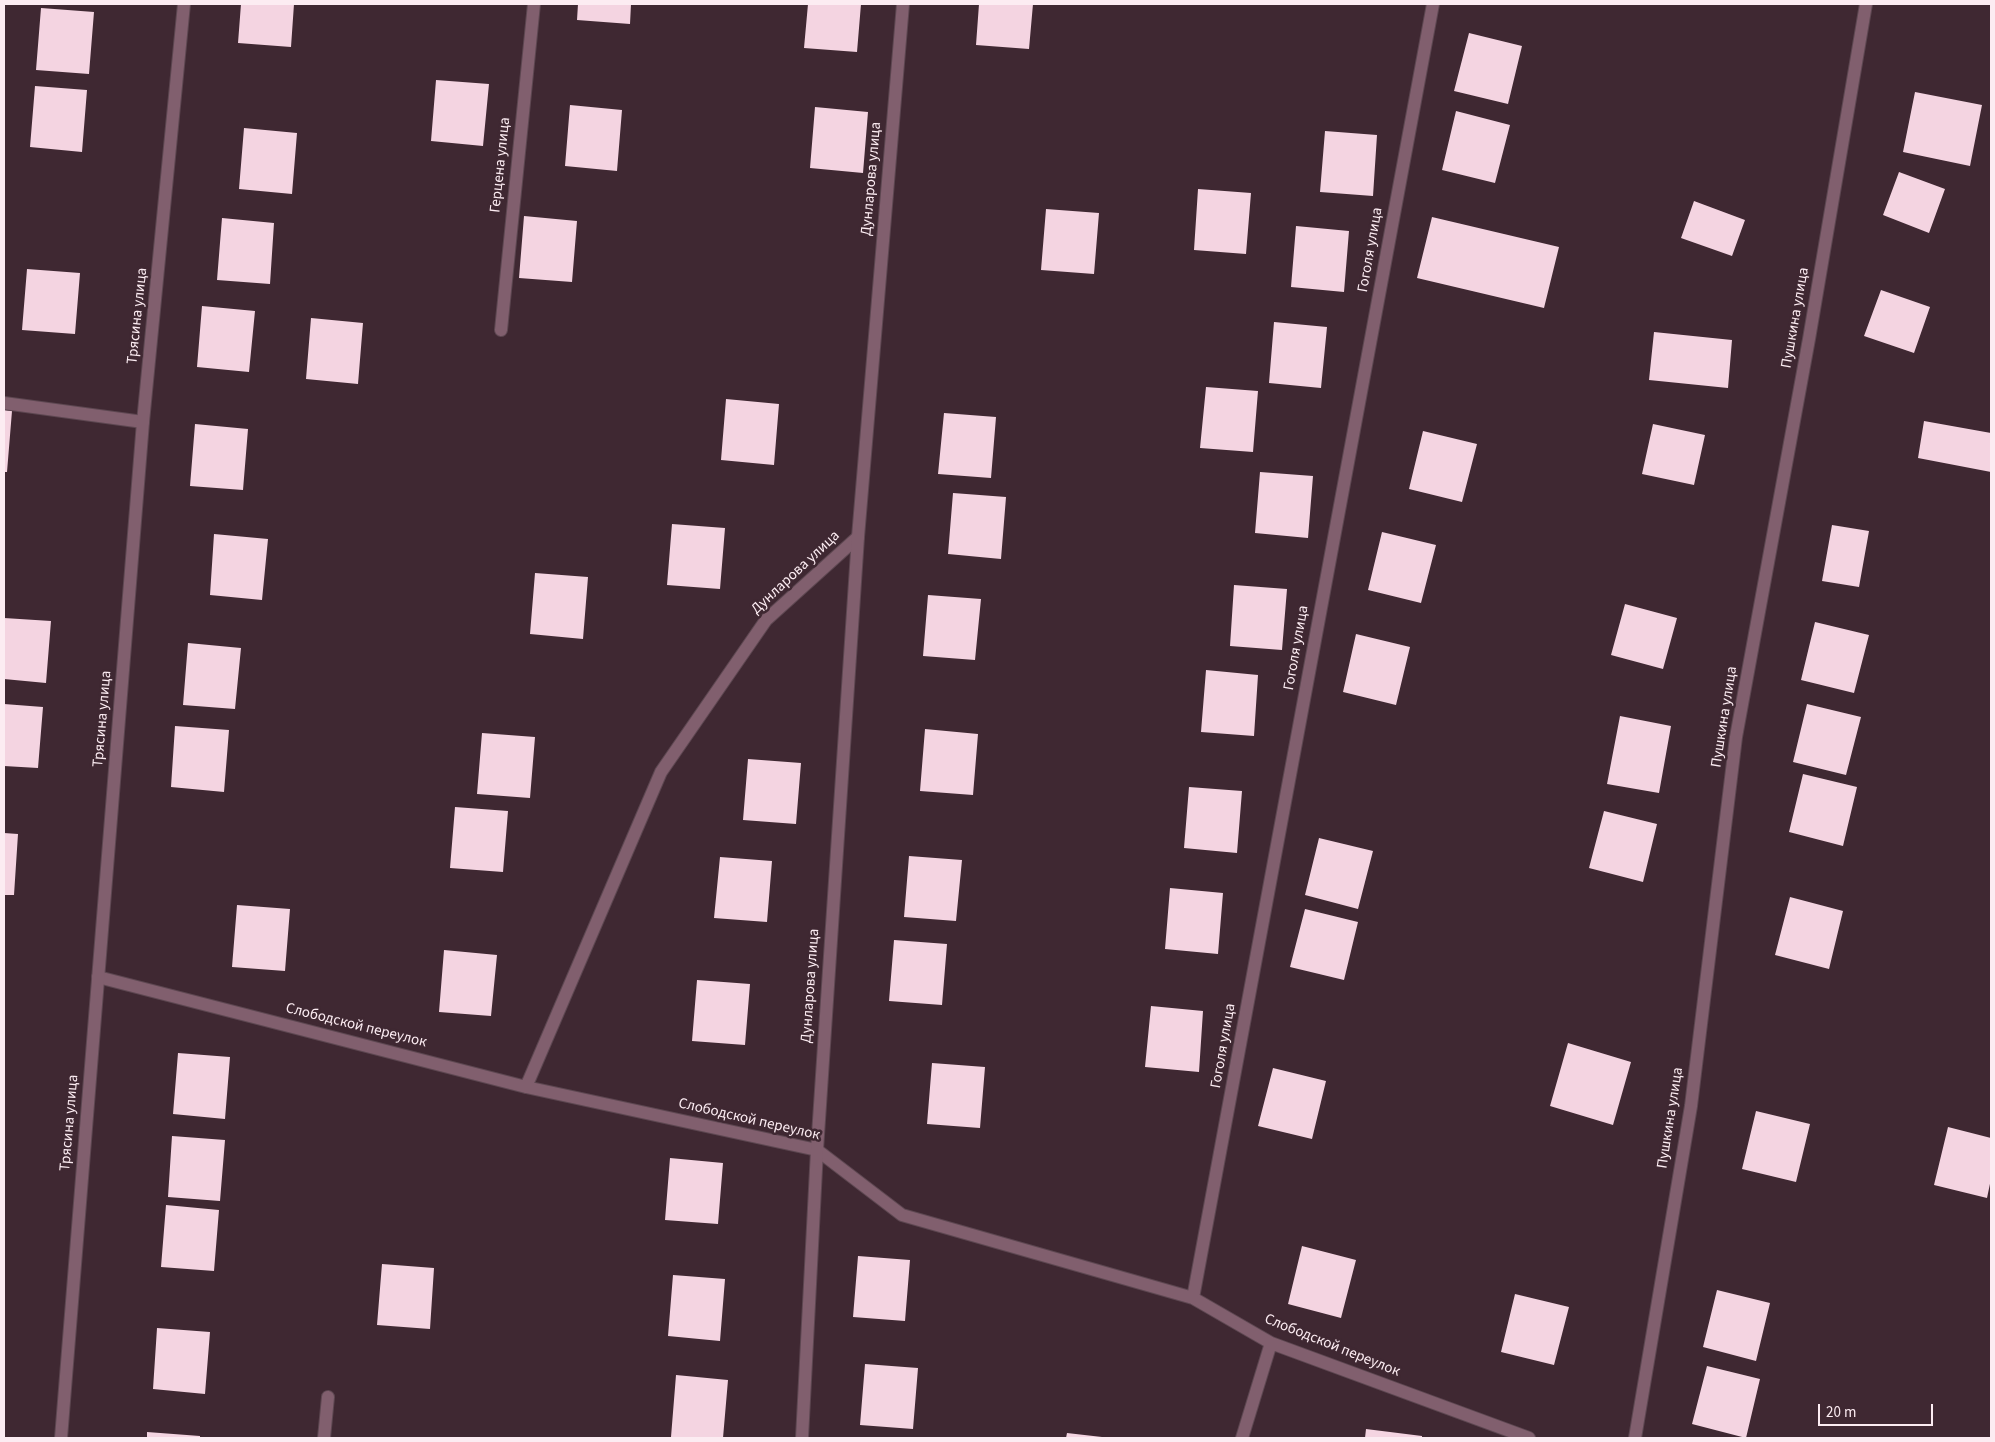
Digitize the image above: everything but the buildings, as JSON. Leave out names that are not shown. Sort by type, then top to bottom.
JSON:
[{"type":"street","name":"Трясина улица","points":[[61,1438],[144,422],[184,4]]},
{"type":"street","name":"Герцена улица","points":[[501,330],[534,4]]},
{"type":"street","name":"Дунларова улица","points":[[802,1438],[817,1150],[858,537],[903,4]]},
{"type":"street","name":"Гоголя улица","points":[[1194,1298],[1433,4]]},
{"type":"street","name":"Пушкина улица","points":[[1635,1438],[1691,1106],[1736,737],[1810,329],[1866,4]]},
{"type":"street","points":[[4,403],[144,422]]},
{"type":"street","name":"Дунларова улица","points":[[526,1087],[660,772],[766,620],[858,537]]},
{"type":"street","name":"Слободской переулок","points":[[98,977],[526,1087],[817,1150],[902,1216],[1194,1298],[1271,1343],[1529,1438]]},
{"type":"street","points":[[1242,1438],[1271,1343]]},
{"type":"street","points":[[324,1438],[328,1397]]}]
